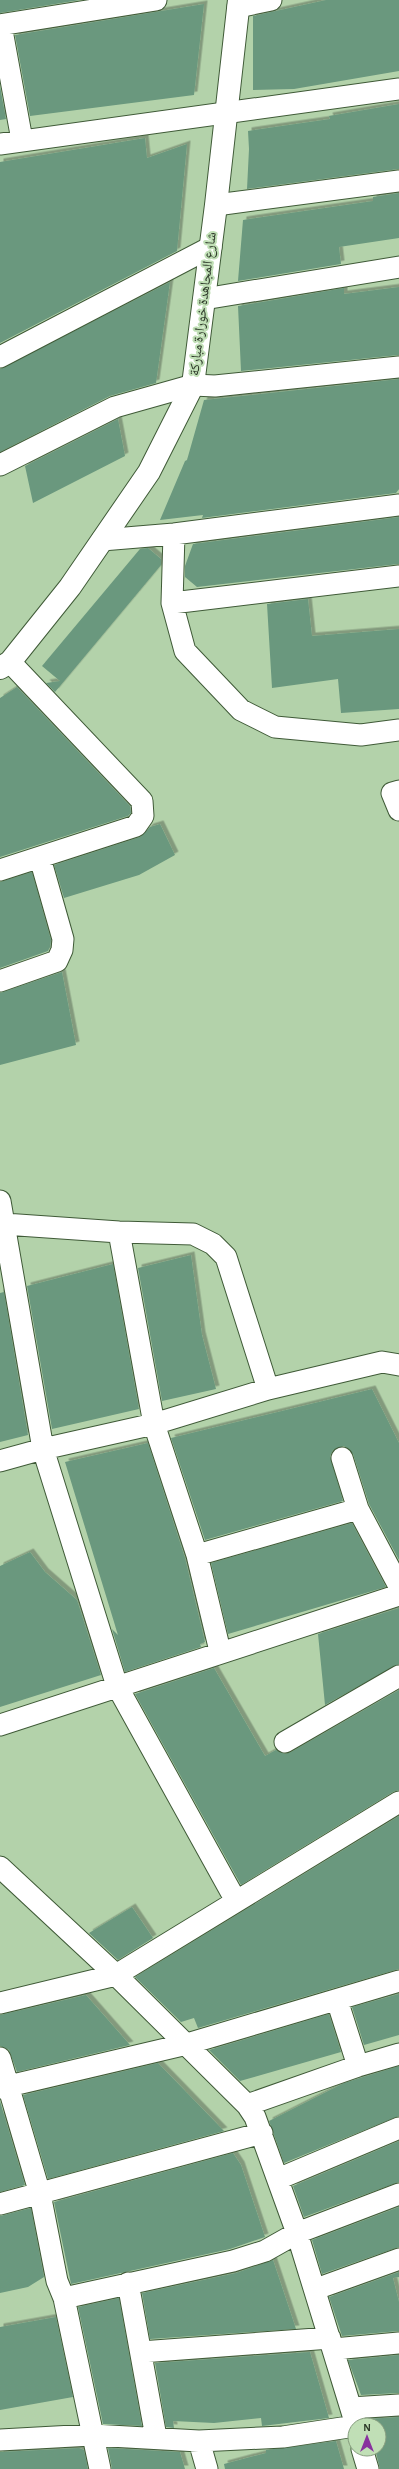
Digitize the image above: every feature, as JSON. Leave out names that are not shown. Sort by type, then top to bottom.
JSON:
[{"type":"street","points":[[22,140],[0,25],[156,0]]},
{"type":"street","points":[[238,3],[271,0]]},
{"type":"street","name":"شارع المجاهدة خورارة مباركة","points":[[5,665],[70,587],[149,472],[193,385],[216,205],[238,3]]},
{"type":"street","points":[[0,144],[399,89]]},
{"type":"street","points":[[216,205],[399,181]]},
{"type":"street","points":[[0,357],[210,247]]},
{"type":"street","points":[[204,299],[399,267]]},
{"type":"street","points":[[0,465],[115,407],[193,385],[215,386],[399,367]]},
{"type":"street","points":[[102,540],[174,534],[399,505]]},
{"type":"street","points":[[174,534],[172,603],[184,651],[241,710],[275,727],[361,735],[399,730]]},
{"type":"street","points":[[172,603],[399,576]]},
{"type":"street","points":[[0,870],[136,826],[144,816],[142,801],[5,665]]},
{"type":"street","points":[[399,791],[392,793],[399,810]]},
{"type":"street","points":[[0,981],[56,961],[62,950],[63,939],[40,858]]},
{"type":"street","points":[[0,1201],[2,1225],[43,1449],[117,1686],[236,1901]]},
{"type":"street","points":[[2,1225],[119,1232],[193,1234],[213,1244],[226,1257],[268,1389]]},
{"type":"street","points":[[119,1232],[154,1424],[197,1555],[220,1651]]},
{"type":"street","points":[[0,1461],[43,1449],[154,1424],[268,1389],[382,1362],[399,1365]]},
{"type":"street","points":[[342,1458],[358,1509],[399,1586]]},
{"type":"street","points":[[197,1555],[358,1509]]},
{"type":"street","points":[[0,1725],[220,1651],[399,1595]]},
{"type":"street","points":[[285,1742],[399,1676]]},
{"type":"street","points":[[0,2003],[116,1975],[399,1802]]},
{"type":"street","points":[[5,1878],[116,1975],[247,2105],[262,2133],[298,2233],[353,2417]]},
{"type":"street","points":[[5,2087],[187,2044],[399,1981]]},
{"type":"street","points":[[337,2000],[358,2066]]},
{"type":"street","points":[[247,2105],[358,2066],[399,2054]]},
{"type":"street","points":[[0,2058],[5,2087],[40,2194],[56,2281],[64,2298],[100,2469]]},
{"type":"street","points":[[278,2179],[399,2128]]},
{"type":"street","points":[[0,2204],[262,2133]]},
{"type":"street","points":[[64,2298],[233,2261],[265,2251],[298,2233],[399,2194]]},
{"type":"street","points":[[316,2289],[399,2259]]},
{"type":"street","points":[[128,2283],[156,2437]]},
{"type":"street","points":[[140,2352],[332,2344],[399,2343]]},
{"type":"street","points":[[363,2417],[399,2405]]},
{"type":"street","points":[[0,2440],[92,2435],[156,2437],[199,2441],[283,2437],[347,2422]]},
{"type":"street","points":[[199,2441],[207,2469]]},
{"type":"street","points":[[364,2457],[368,2469]]},
{"type":"building","points":[[0,0],[80,0],[0,13]]},
{"type":"building","points":[[326,0],[399,0],[399,71],[294,89],[253,90],[253,16]]},
{"type":"building","points":[[204,4],[194,95],[30,116],[15,35]]},
{"type":"building","points":[[0,86],[6,119],[0,120]]},
{"type":"building","points":[[399,104],[399,169],[247,189],[249,149],[248,131],[330,119],[329,116]]},
{"type":"building","points":[[145,138],[147,158],[187,144],[177,251],[0,343],[0,162]]},
{"type":"building","points":[[399,193],[399,238],[339,247],[341,264],[238,281],[243,220],[373,201],[373,197]]},
{"type":"building","points":[[170,282],[156,383],[110,396],[0,452],[0,369]]},
{"type":"building","points":[[399,287],[399,355],[241,371],[238,306],[344,288],[344,294]]},
{"type":"building","points":[[399,379],[399,489],[396,493],[202,518],[203,515],[160,520],[185,461],[187,460],[204,400]]},
{"type":"building","points":[[118,419],[125,456],[33,503],[25,466]]},
{"type":"building","points":[[399,517],[399,564],[197,587],[185,577],[185,566],[193,544]]},
{"type":"building","points":[[148,548],[161,559],[161,565],[55,692],[46,683],[60,681],[42,666],[140,549]]},
{"type":"building","points":[[308,599],[312,636],[399,629],[399,709],[341,713],[338,679],[272,688],[267,604]]},
{"type":"building","points":[[17,687],[130,806],[131,813],[128,816],[0,857],[0,698]]},
{"type":"building","points":[[160,824],[175,855],[139,875],[64,898],[54,865],[140,837],[150,827]]},
{"type":"building","points":[[32,872],[51,940],[50,947],[48,951],[0,968],[0,882]]},
{"type":"building","points":[[62,972],[76,1045],[0,1065],[0,993]]},
{"type":"building","points":[[191,1255],[202,1335],[216,1389],[162,1401],[138,1268]]},
{"type":"building","points":[[113,1264],[139,1409],[52,1429],[27,1286]]},
{"type":"building","points":[[4,1292],[28,1435],[0,1442],[0,1293]]},
{"type":"building","points":[[372,1389],[399,1443],[399,1560],[369,1504],[353,1454],[344,1446],[333,1450],[330,1456],[343,1501],[205,1540],[171,1438]]},
{"type":"building","points":[[148,1443],[185,1558],[205,1642],[200,1644],[201,1647],[125,1672],[112,1629],[118,1635],[65,1462]]},
{"type":"building","points":[[352,1523],[386,1587],[228,1634],[211,1563]]},
{"type":"building","points":[[30,1552],[45,1572],[77,1600],[101,1675],[0,1707],[0,1566]]},
{"type":"building","points":[[399,1608],[399,1664],[325,1705],[318,1634]]},
{"type":"building","points":[[214,1668],[265,1756],[276,1750],[285,1754],[291,1752],[399,1690],[399,1790],[393,1792],[241,1885],[135,1694]]},
{"type":"building","points":[[399,1816],[399,1969],[198,2028],[194,2018],[181,2022],[135,1977]]},
{"type":"building","points":[[132,1907],[153,1938],[118,1960],[89,1933]]},
{"type":"building","points":[[399,1994],[399,2035],[364,2045],[352,2007]]},
{"type":"building","points":[[86,1995],[130,2045],[17,2072],[9,2050],[0,2046],[0,2015]]},
{"type":"building","points":[[329,2014],[341,2052],[240,2081],[209,2050]]},
{"type":"building","points":[[158,2063],[224,2131],[48,2179],[23,2095]]},
{"type":"building","points":[[399,2066],[399,2116],[284,2163],[269,2121],[344,2083]]},
{"type":"building","points":[[0,2101],[25,2185],[0,2192]]},
{"type":"building","points":[[399,2141],[399,2182],[304,2217],[293,2186]]},
{"type":"building","points":[[233,2153],[241,2165],[265,2237],[230,2249],[71,2284],[54,2202]]},
{"type":"building","points":[[399,2207],[399,2247],[322,2274],[312,2240]]},
{"type":"building","points":[[31,2208],[44,2277],[28,2287],[0,2293],[0,2216]]},
{"type":"building","points":[[273,2260],[296,2329],[150,2339],[142,2293],[236,2273]]},
{"type":"building","points":[[399,2272],[399,2277],[393,2278],[399,2302],[399,2331],[342,2336],[329,2297]]},
{"type":"building","points":[[119,2298],[142,2426],[103,2424],[78,2307]]},
{"type":"building","points":[[56,2317],[73,2397],[0,2410],[0,2327]]},
{"type":"building","points":[[310,2352],[329,2418],[262,2426],[261,2418],[214,2423],[173,2421],[174,2428],[166,2427],[155,2363]]},
{"type":"building","points":[[399,2355],[399,2393],[361,2395],[348,2360]]},
{"type":"building","points":[[399,2417],[399,2469],[380,2469],[377,2457],[387,2457],[387,2418]]},
{"type":"building","points":[[336,2441],[344,2469],[225,2469],[224,2464],[266,2453],[266,2450]]},
{"type":"building","points":[[79,2448],[84,2450],[88,2469],[0,2469],[0,2452]]},
{"type":"building","points":[[108,2448],[180,2452],[185,2469],[112,2469]]}]
